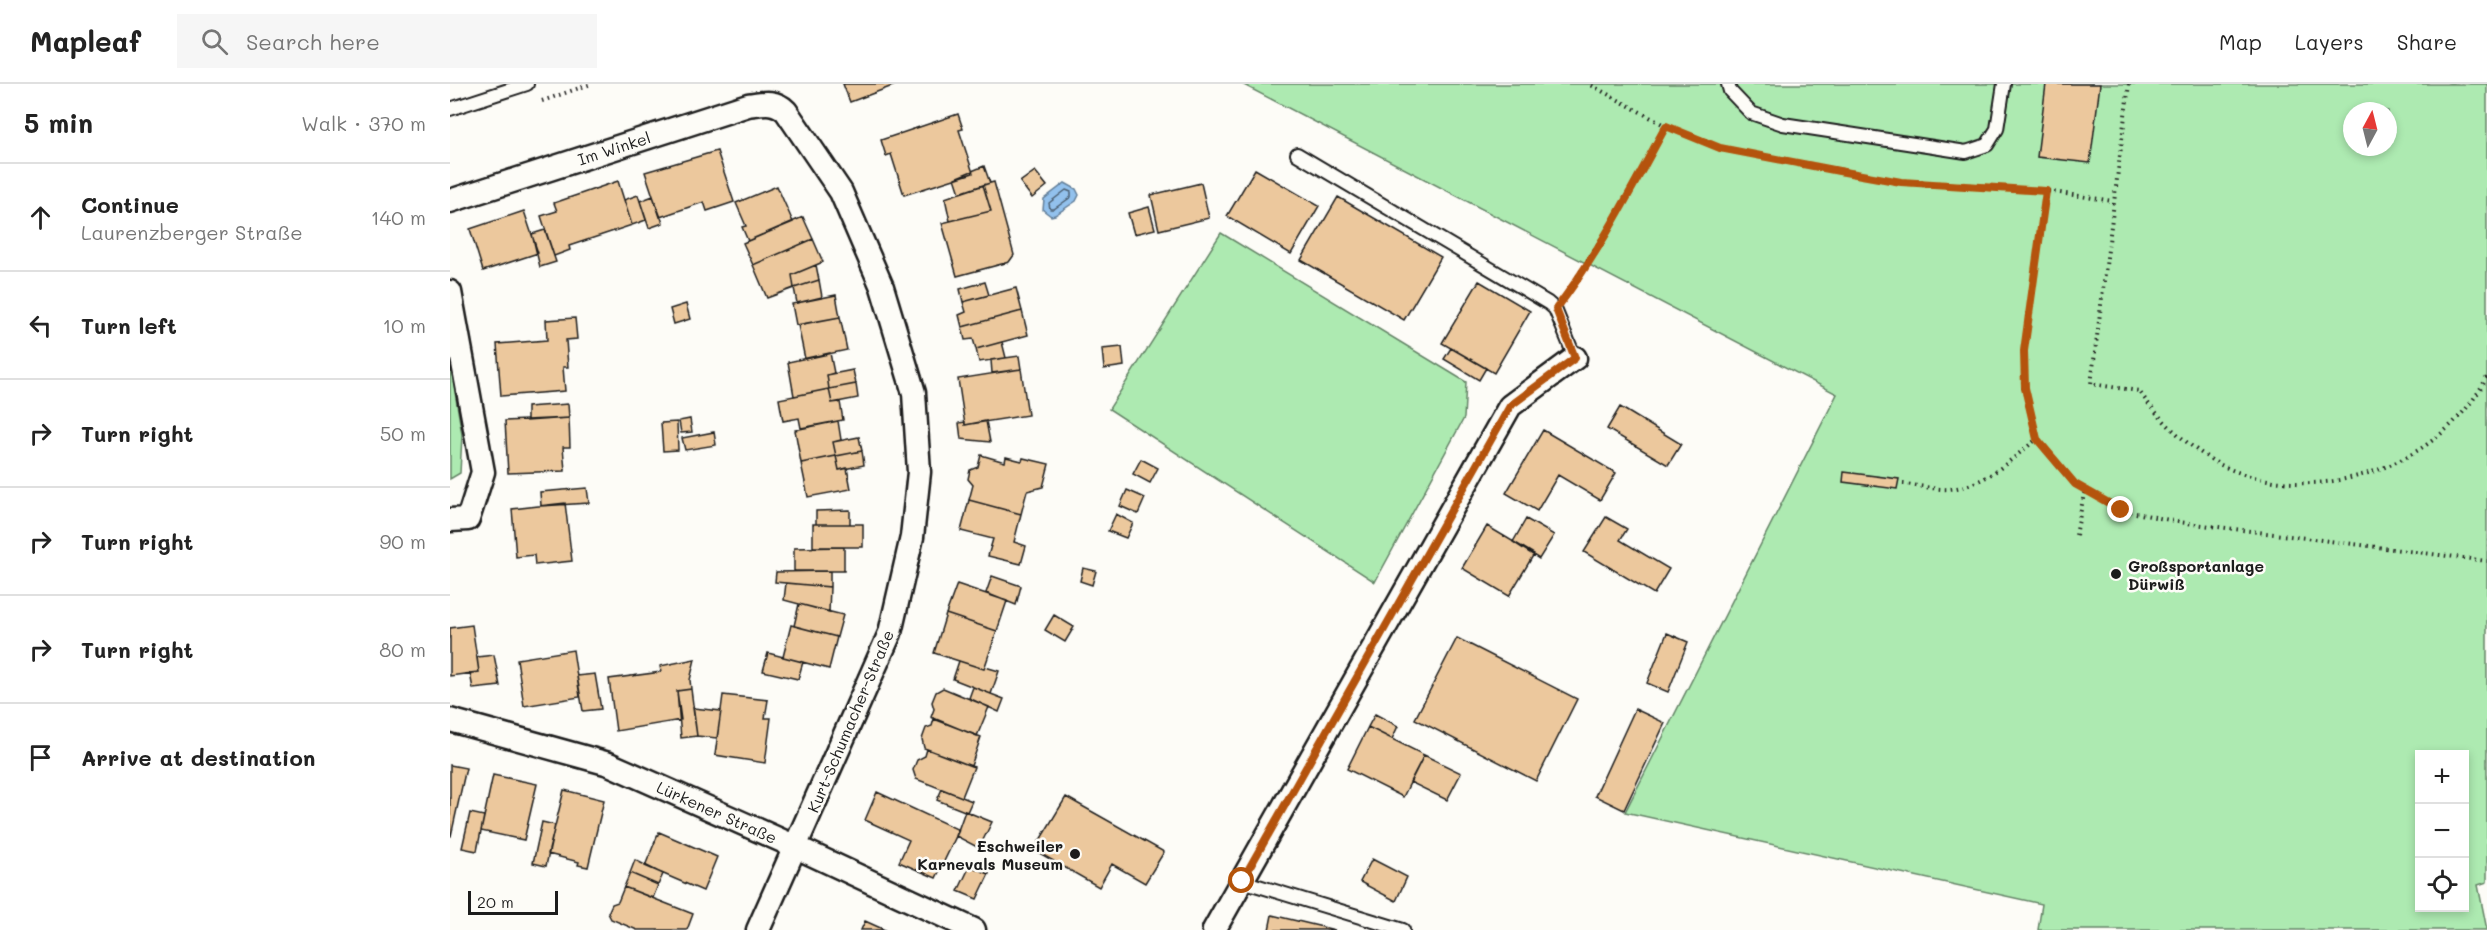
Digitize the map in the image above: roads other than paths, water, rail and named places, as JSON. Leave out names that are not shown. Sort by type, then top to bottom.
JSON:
[{"type":"street","name":"Im Winkel","points":[[450,201],[748,105],[765,102],[780,105]]},
{"type":"street","name":"Kurt-Schumacher-Straße","points":[[758,930],[890,633],[912,537],[919,472],[914,393],[882,287],[841,192],[780,105]]},
{"type":"street","points":[[450,292],[483,472],[468,519],[450,520]]},
{"type":"street","points":[[1214,930],[1510,406],[1575,358]]},
{"type":"street","name":"Lürkener Straße","points":[[450,720],[609,764],[796,846],[974,930]]},
{"type":"lane","points":[[450,109],[527,84]]},
{"type":"lane","points":[[1728,84],[1730,92],[1751,113],[1784,124],[1966,152],[1987,145],[1997,129],[2004,84]]},
{"type":"lane","points":[[1297,154],[1556,309],[1575,358]]},
{"type":"lane","points":[[1242,881],[1403,930]]},
{"type":"water","points":[[1065,183],[1076,189],[1079,195],[1076,201],[1051,216],[1043,210],[1044,199]]},
{"type":"place","name":"Großsportanlage Dürwiß","points":[[2116,574]]},
{"type":"place","name":"Eschweiler Karnevals Museum","points":[[1075,854]]}]
